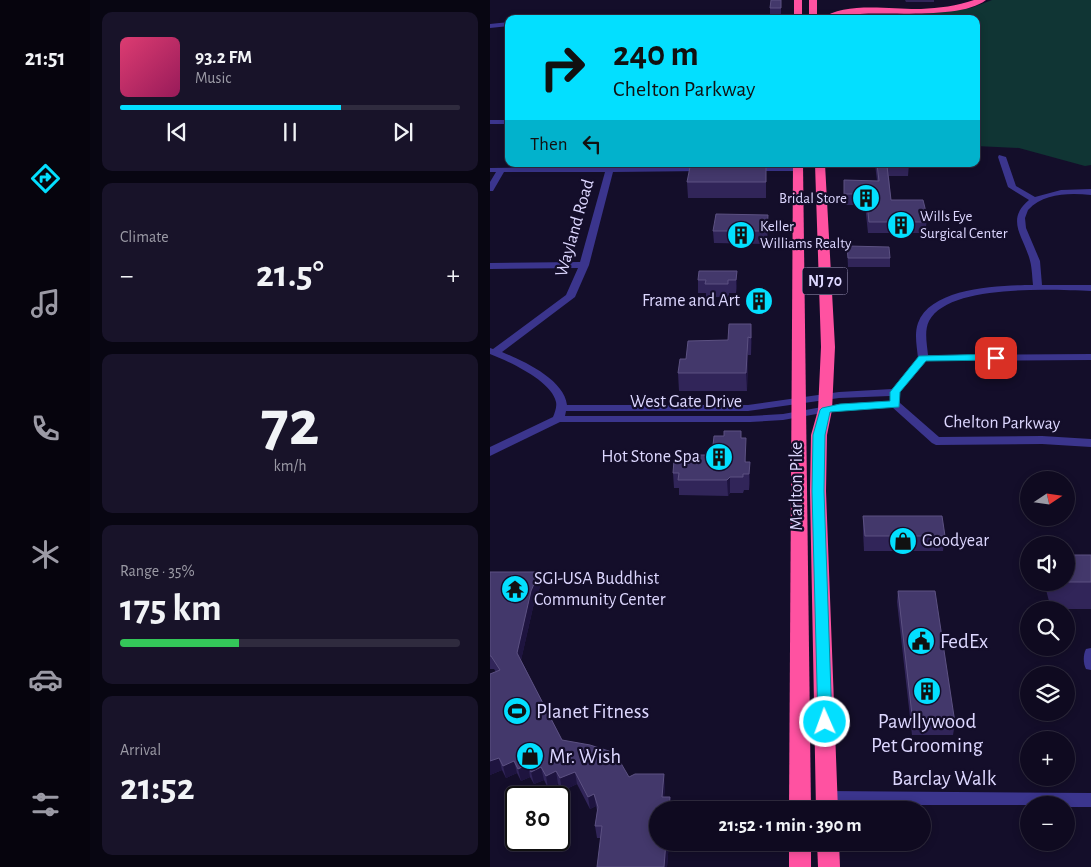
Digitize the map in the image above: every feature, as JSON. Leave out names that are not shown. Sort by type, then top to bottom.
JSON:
[{"type":"highway","points":[[798,0],[798,15]]},
{"type":"highway","points":[[812,0],[813,15]]},
{"type":"highway","points":[[834,15],[855,12],[934,11],[961,7],[982,0]]},
{"type":"highway","name":"Marlton Pike","points":[[798,167],[812,406],[800,801]]},
{"type":"highway","name":"Marlton Pike","points":[[820,167],[828,348],[812,406],[819,435],[818,507],[827,801]]},
{"type":"highway","points":[[800,851],[800,867]]},
{"type":"highway","points":[[828,851],[829,867]]},
{"type":"street","points":[[490,26],[505,24]]},
{"type":"street","points":[[490,122],[505,122]]},
{"type":"street","points":[[1002,157],[1012,187],[1035,200]]},
{"type":"street","points":[[490,170],[583,167]]},
{"type":"street","name":"Wayland Road","points":[[492,352],[564,304],[577,285],[610,167]]},
{"type":"street","points":[[645,167],[714,169]]},
{"type":"street","points":[[740,169],[779,167]]},
{"type":"street","points":[[490,189],[501,170]]},
{"type":"street","points":[[1038,288],[1034,258],[1024,235],[1020,219],[1024,210],[1035,200],[1055,193],[1091,192]]},
{"type":"street","points":[[490,266],[584,265]]},
{"type":"street","points":[[812,406],[840,407],[895,398],[923,358],[921,331],[926,318],[934,308],[945,300],[962,294],[980,291],[1091,288]]},
{"type":"street","points":[[490,452],[560,413],[562,401],[546,381],[513,360],[492,352]]},
{"type":"street","points":[[923,358],[1091,357]]},
{"type":"street","name":"Chelton Parkway","points":[[895,398],[936,441],[1042,440],[1091,443]]},
{"type":"street","name":"West Gate Drive","points":[[560,413],[750,419],[812,406]]},
{"type":"street","points":[[1091,653],[1091,665]]},
{"type":"street","name":"Barclay Walk","points":[[931,802],[1091,800]]},
{"type":"green space","points":[[992,0],[1091,0],[1091,165],[1085,166],[1019,148],[980,146],[980,15],[924,14],[971,8]]},
{"type":"building","points":[[771,0],[781,0],[781,8],[770,8]]},
{"type":"building","points":[[690,167],[766,167],[766,182],[687,182]]},
{"type":"building","points":[[877,167],[887,167],[891,200],[923,200],[927,216],[923,216],[924,222],[869,222],[866,194],[844,194],[844,180],[879,181]]},
{"type":"building","points":[[716,214],[768,215],[767,231],[713,231]]},
{"type":"building","points":[[847,246],[889,247],[890,258],[848,258]]},
{"type":"building","points":[[699,271],[737,271],[736,280],[728,280],[728,284],[705,284],[706,280],[698,280]]},
{"type":"building","points":[[729,324],[751,324],[751,338],[748,337],[746,373],[678,373],[680,359],[686,359],[688,341],[728,340]]},
{"type":"building","points":[[724,431],[741,431],[741,438],[746,438],[745,462],[750,462],[749,474],[743,474],[743,477],[730,477],[727,480],[678,480],[679,473],[673,473],[674,460],[684,460],[685,455],[712,455],[714,436],[724,436]]},
{"type":"building","points":[[863,516],[942,516],[945,536],[865,536]]},
{"type":"building","points":[[1075,555],[1091,555],[1091,582],[1075,582]]},
{"type":"building","points":[[490,572],[539,572],[531,591],[517,653],[562,740],[590,745],[615,753],[629,777],[635,774],[664,774],[662,797],[670,797],[670,801],[649,801],[649,851],[665,851],[664,867],[597,867],[602,826],[595,826],[598,807],[594,794],[588,797],[575,772],[560,778],[556,771],[546,776],[541,767],[531,772],[528,764],[518,769],[514,761],[503,766],[499,758],[490,761],[490,674],[500,670],[490,656]]},
{"type":"building","points":[[898,591],[935,591],[955,723],[913,724]]},
{"type":"place","name":"Bridal Store","points":[[866,198]]},
{"type":"place","name":"Wills Eye Surgical Center","points":[[901,225]]},
{"type":"place","name":"Keller Williams Realty","points":[[741,235]]},
{"type":"place","name":"Frame and Art","points":[[759,301]]},
{"type":"place","name":"Hot Stone Spa","points":[[719,457]]},
{"type":"place","name":"Goodyear","points":[[903,541]]},
{"type":"place","name":"SGI-USA Buddhist Community Center","points":[[515,589]]},
{"type":"place","name":"FedEx","points":[[921,641]]},
{"type":"place","name":"Pawllywood Pet Grooming","points":[[927,691]]},
{"type":"place","name":"Planet Fitness","points":[[517,711]]},
{"type":"place","name":"Mr. Wish","points":[[530,756]]},
{"type":"route","points":[[825,722],[818,491],[819,435],[826,410],[840,407],[896,404],[895,392],[923,358],[996,358]]}]
